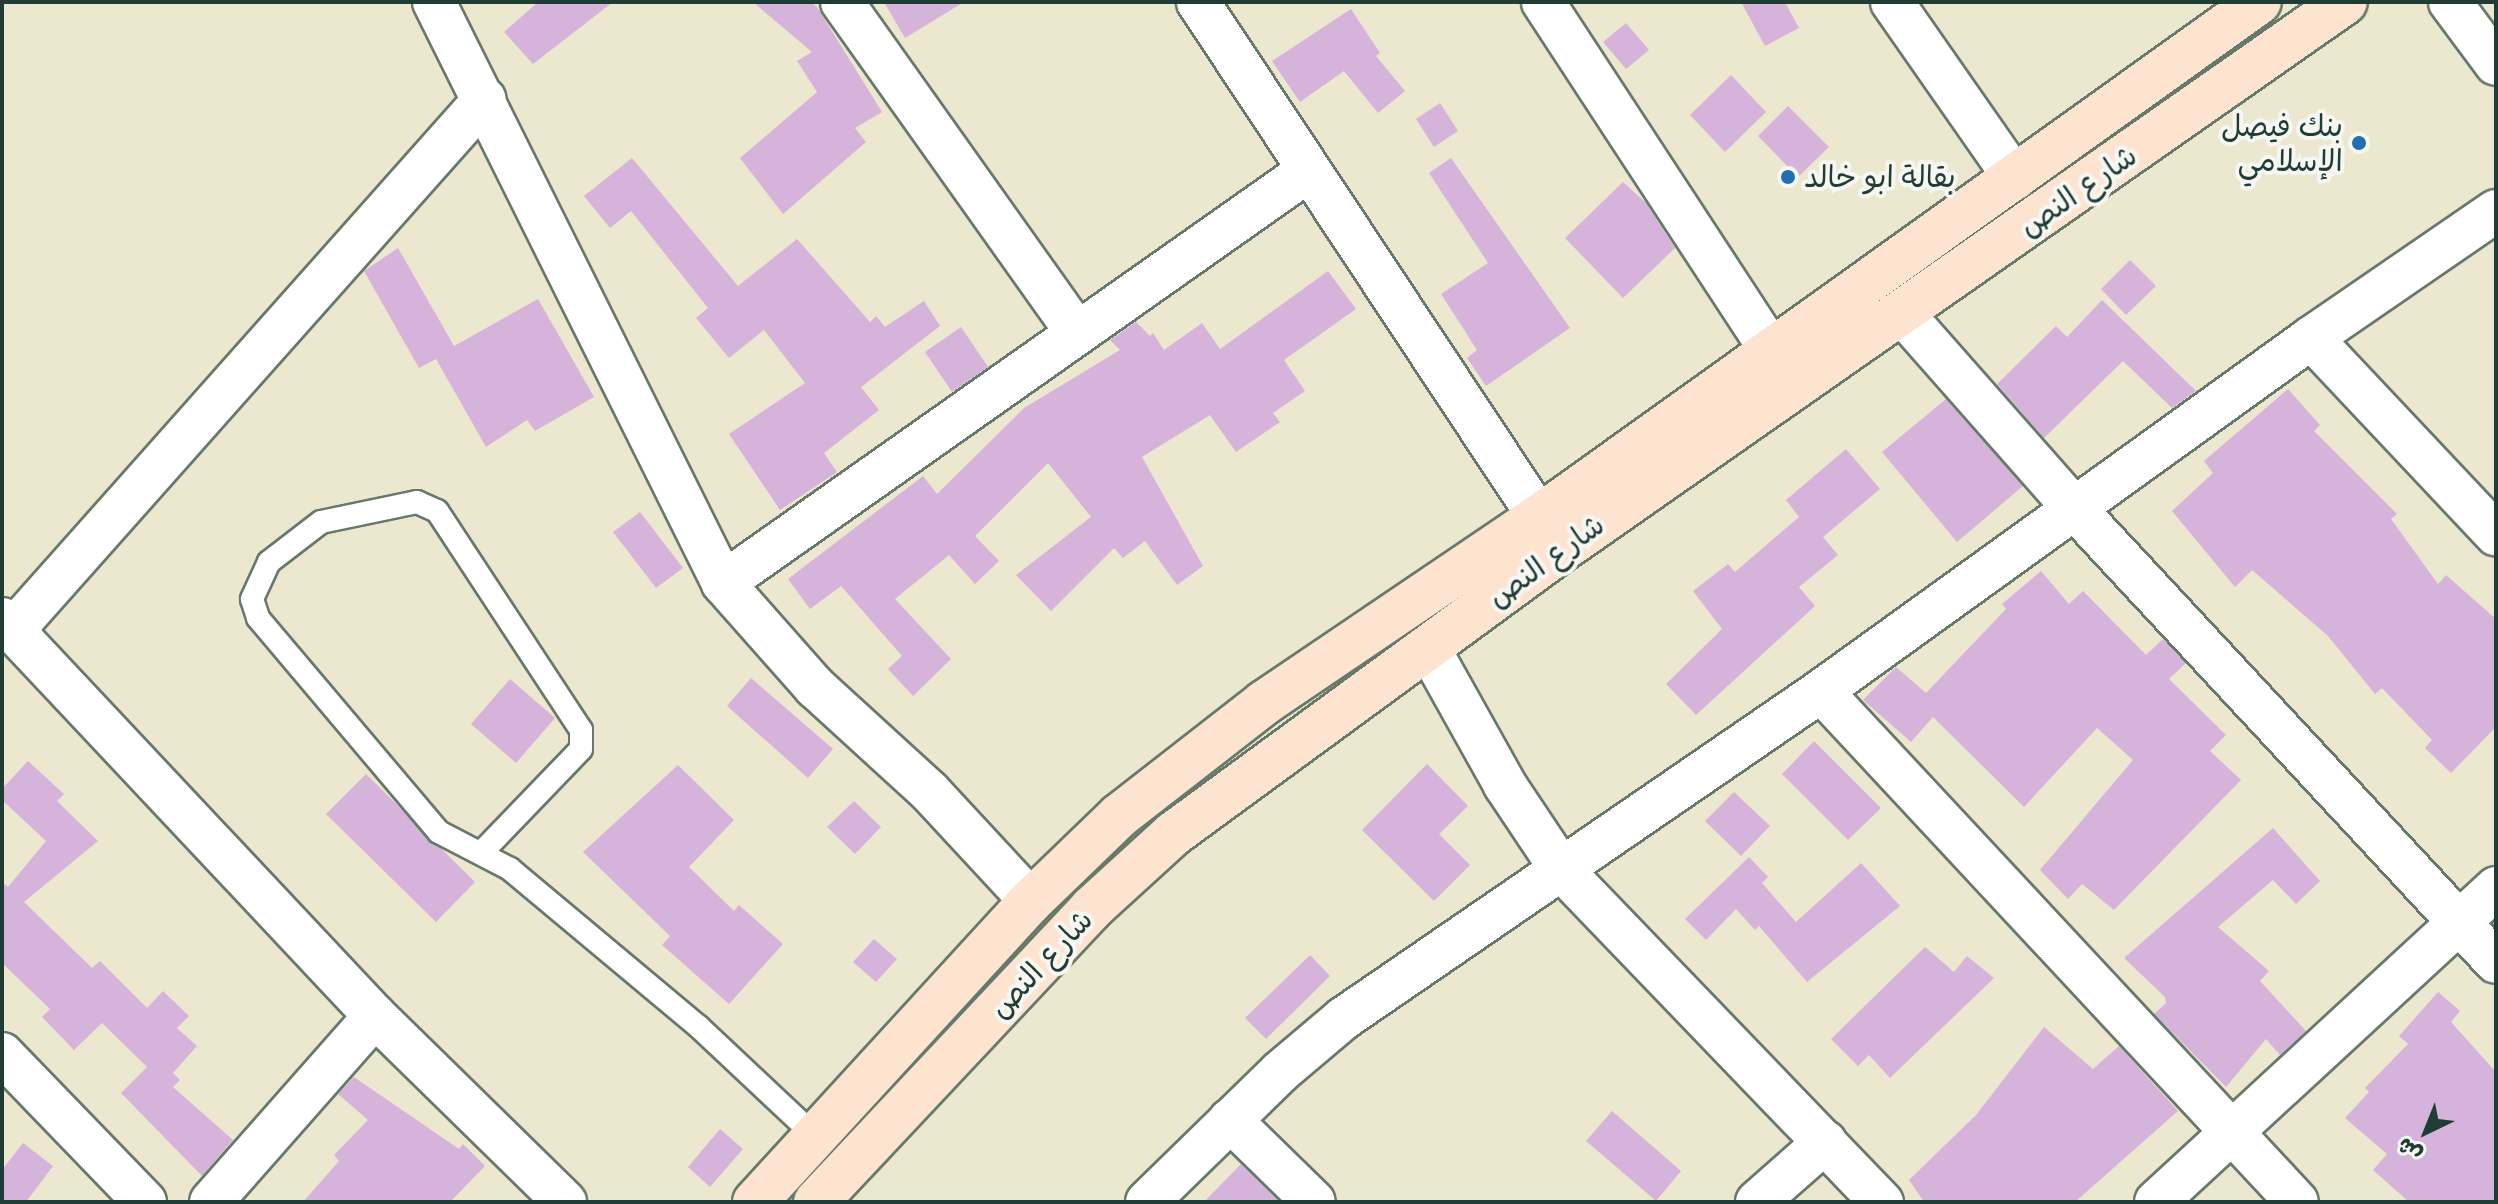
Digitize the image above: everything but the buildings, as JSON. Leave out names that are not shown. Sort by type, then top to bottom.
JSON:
[{"type":"main road","name":"شارع النص","points":[[755,1202],[1031,901],[1119,816],[1264,703],[1539,517],[2259,2]]},
{"type":"main road","name":"شارع النص","points":[[816,1202],[1092,908],[1173,834],[1428,647],[2343,3]]},
{"type":"street","points":[[842,2],[1077,333]]},
{"type":"street","points":[[1198,2],[1539,517]]},
{"type":"street","points":[[1543,2],[1772,352]]},
{"type":"street","points":[[1892,2],[2015,178]]},
{"type":"street","points":[[2450,2],[2496,64]]},
{"type":"street","points":[[444,6],[485,99],[723,583],[815,687],[929,791],[1031,901]]},
{"type":"street","points":[[485,99],[8,625],[375,1016],[565,1202]]},
{"type":"street","points":[[723,583],[1308,171]]},
{"type":"street","points":[[1147,1202],[1230,1120],[1344,1018],[1821,691],[2311,338],[2496,211]]},
{"type":"street","points":[[1902,313],[2075,509],[2496,962]]},
{"type":"street","points":[[2311,338],[2496,534]]},
{"type":"street","points":[[1428,647],[1505,785],[1561,869],[1882,1202]]},
{"type":"street","points":[[1821,691],[2297,1202]]},
{"type":"street","points":[[2156,1202],[2496,888]]},
{"type":"street","points":[[211,1202],[375,1016]]},
{"type":"street","points":[[2,1054],[145,1202]]},
{"type":"street","points":[[1230,1120],[1314,1202]]},
{"type":"street","points":[[1757,1202],[1825,1142]]},
{"type":"lane","points":[[483,851],[581,749],[581,730],[437,511],[417,502],[321,522],[269,562],[252,599],[258,618],[439,832],[461,847],[483,851],[699,1027],[814,1135]]},
{"type":"place","name":"بنك فيصل الإسلامي","points":[[2359,143]]},
{"type":"place","name":"بقالة ابو خالد","points":[[1788,177]]}]
